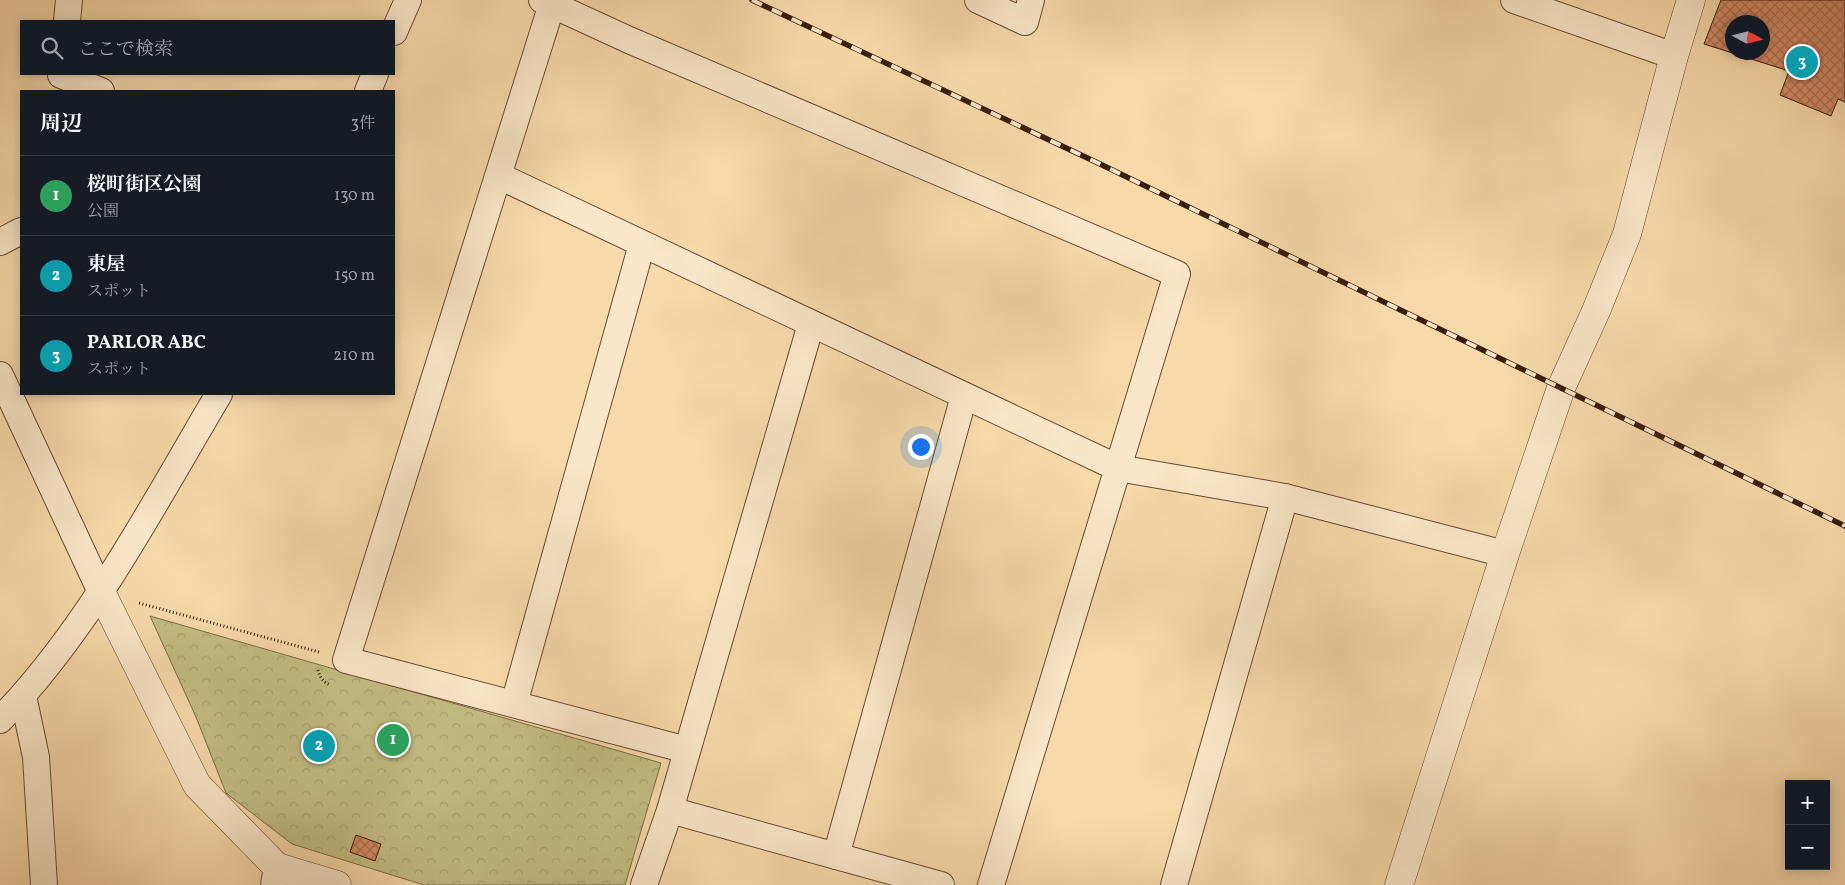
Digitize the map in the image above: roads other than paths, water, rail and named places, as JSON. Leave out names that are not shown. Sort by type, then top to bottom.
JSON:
[{"type":"street","points":[[67,20],[69,0]]},
{"type":"street","points":[[395,30],[408,0]]},
{"type":"street","points":[[978,0],[1026,22],[1031,0]]},
{"type":"street","points":[[1514,0],[1674,56]]},
{"type":"street","points":[[1399,885],[1504,554],[1561,388],[1596,311],[1627,234],[1690,0]]},
{"type":"street","points":[[687,750],[346,660],[499,176],[547,2],[629,40],[1177,274],[991,885]]},
{"type":"street","points":[[368,90],[375,75]]},
{"type":"street","points":[[60,80],[97,90]]},
{"type":"street","points":[[499,176],[1118,468],[1285,497],[1504,554]]},
{"type":"street","points":[[0,242],[20,232]]},
{"type":"street","points":[[514,704],[642,244]]},
{"type":"street","points":[[644,885],[670,810],[811,324]]},
{"type":"street","points":[[0,375],[101,592],[197,785],[276,876],[337,885]]},
{"type":"street","points":[[0,720],[23,696],[101,592],[218,395]]},
{"type":"street","points":[[836,856],[964,396]]},
{"type":"street","points":[[1174,885],[1285,497]]},
{"type":"street","points":[[23,696],[36,757],[44,885]]},
{"type":"street","points":[[670,810],[941,885]]},
{"type":"railway","points":[[752,0],[1098,163],[1845,526]]},
{"type":"place","name":"PARLOR ABC","points":[[1802,62]]},
{"type":"place","name":"桜町街区公園","points":[[393,740]]},
{"type":"place","name":"東屋","points":[[319,746]]}]
